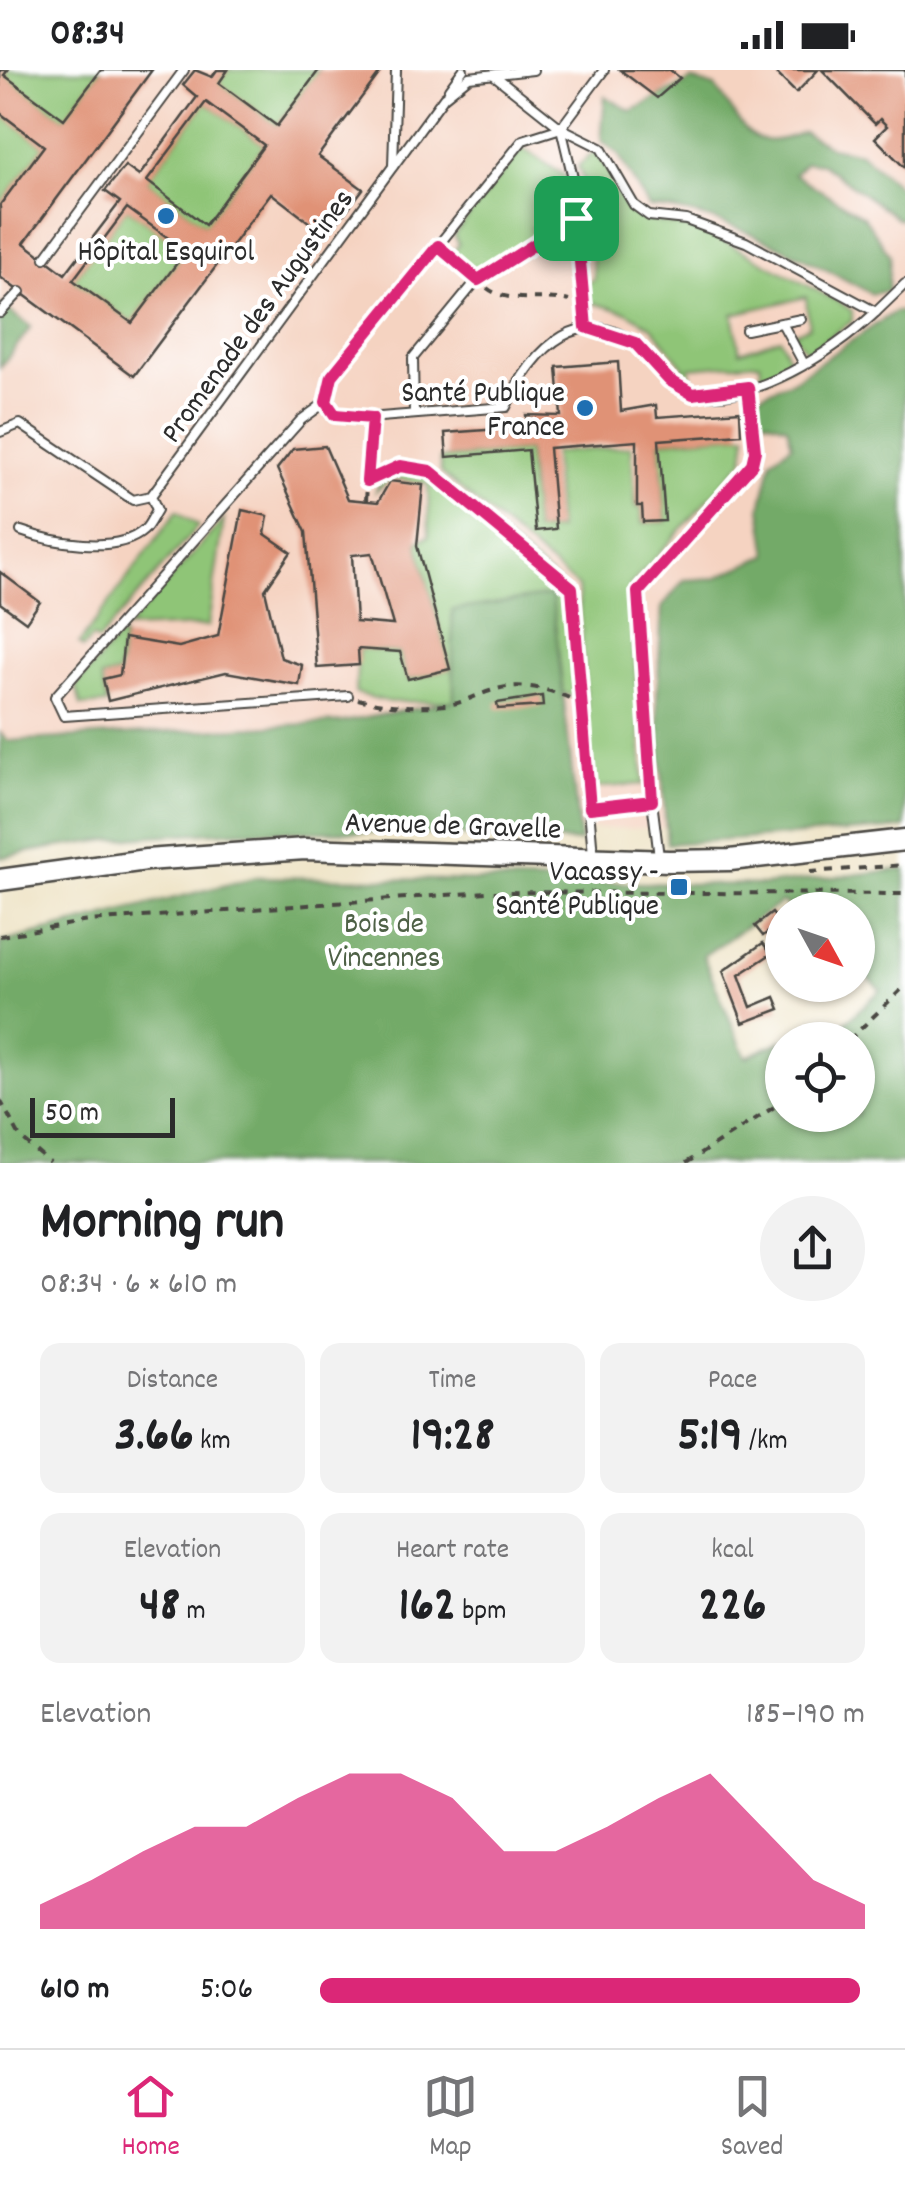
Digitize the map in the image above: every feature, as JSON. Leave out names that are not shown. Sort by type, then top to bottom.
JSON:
[{"type":"street","name":"Avenue de Gravelle","points":[[0,880],[146,860],[305,849],[730,860],[905,840]]},
{"type":"lane","points":[[45,258],[184,70]]},
{"type":"lane","points":[[393,166],[396,70]]},
{"type":"lane","points":[[444,96],[463,70]]},
{"type":"lane","name":"Promenade des Augustines","points":[[21,531],[57,545],[122,540],[143,532],[157,510],[150,496],[444,96],[469,78],[533,70]]},
{"type":"lane","points":[[348,696],[64,716],[55,698],[301,420],[326,402],[332,376],[523,140],[561,128],[604,70]]},
{"type":"lane","points":[[494,75],[561,128],[600,148],[634,205],[648,216],[686,220],[746,242],[876,312]]},
{"type":"lane","points":[[561,128],[576,218],[586,327]]},
{"type":"lane","points":[[414,414],[410,363],[478,280],[576,218]]},
{"type":"lane","points":[[326,402],[335,415],[372,418],[506,407],[532,360],[554,339],[586,327],[635,343],[669,380],[693,394],[774,382],[876,312],[905,284]]},
{"type":"lane","points":[[0,313],[20,292]]},
{"type":"lane","points":[[0,297],[10,305]]},
{"type":"lane","points":[[746,330],[801,319]]},
{"type":"lane","points":[[782,323],[804,364]]},
{"type":"lane","points":[[659,861],[638,592],[752,464],[755,451],[748,387]]},
{"type":"lane","points":[[0,432],[20,424],[133,500],[150,496]]},
{"type":"lane","points":[[593,859],[590,808],[652,801]]},
{"type":"path","points":[[438,246],[498,296],[550,296],[573,302],[586,327]]},
{"type":"path","points":[[366,500],[372,418]]},
{"type":"path","points":[[367,481],[400,466],[430,471],[572,588],[590,808]]},
{"type":"path","points":[[348,696],[392,705],[446,705],[492,689],[519,686],[547,688],[581,704]]},
{"type":"path","points":[[807,872],[905,865]]},
{"type":"path","points":[[0,936],[88,921],[487,892],[905,894]]},
{"type":"path","points":[[867,1022],[905,986]]},
{"type":"path","points":[[0,1100],[20,1137],[50,1163]]},
{"type":"path","points":[[686,1163],[765,1113]]},
{"type":"shaded area","points":[[0,70],[905,70],[905,684],[669,699],[667,828],[579,829],[8,741],[0,733]]},
{"type":"green space","points":[[8,70],[101,70],[64,119],[4,75]]},
{"type":"green space","points":[[228,70],[319,70],[277,126],[219,83]]},
{"type":"green space","points":[[692,80],[715,87],[742,125],[759,139],[784,139],[803,132],[831,147],[860,153],[905,192],[905,219],[897,218],[822,164],[806,162],[794,174],[864,217],[890,255],[888,291],[872,294],[734,227],[649,208],[618,154],[601,140],[605,96],[631,111]]},
{"type":"green space","points":[[206,102],[264,145],[205,225],[147,181]]},
{"type":"green space","points":[[0,113],[44,146],[0,205]]},
{"type":"green space","points":[[522,148],[569,179],[569,213],[555,223],[550,216],[531,228],[535,236],[474,275],[451,255],[459,244],[454,235]]},
{"type":"green space","points":[[596,151],[628,205],[644,219],[706,231],[844,305],[852,311],[852,321],[807,353],[793,333],[809,327],[806,297],[733,314],[740,352],[780,338],[792,364],[767,378],[761,375],[760,362],[690,368],[691,382],[672,374],[685,368],[652,327],[626,312],[589,302],[587,282],[594,280],[586,186],[578,166]]},
{"type":"green space","points":[[127,208],[186,251],[132,323],[73,280]]},
{"type":"green space","points":[[0,304],[31,327],[0,368]]},
{"type":"green space","points":[[896,311],[905,312],[905,828],[667,844],[657,699],[662,607],[684,580],[715,578],[768,555],[761,508],[772,459],[792,445],[787,426],[760,418],[754,397],[792,381]]},
{"type":"green space","points":[[747,434],[744,460],[630,586],[644,784],[592,788],[578,587],[441,473],[440,459],[527,451],[535,532],[558,530],[553,453],[631,446],[636,507],[641,508],[642,523],[666,522],[660,441]]},
{"type":"green space","points":[[398,470],[428,473],[569,591],[577,698],[560,692],[552,595],[454,701],[389,702],[355,693],[359,649],[399,653],[408,680],[450,669],[418,546],[418,541],[429,536],[428,484],[392,478],[376,491],[379,482]]},
{"type":"green space","points":[[177,511],[198,526],[98,641],[93,637],[83,648],[79,644]]},
{"type":"green space","points":[[224,519],[208,626],[126,629]]},
{"type":"green space","points":[[552,595],[580,842],[363,832],[215,832],[69,845],[0,858],[0,733],[8,741],[343,722],[454,701],[452,610]]},
{"type":"green space","points":[[119,636],[123,637],[118,674],[101,678],[107,704],[81,706],[76,686]]},
{"type":"green space","name":"Bois de Vincennes","points":[[905,869],[905,1163],[0,1163],[0,943],[257,877],[764,885]],"holes":[[[765,892],[875,892],[875,984],[881,990],[875,1002],[868,1002],[846,1022],[875,1022],[875,1132],[765,1132],[765,1049],[746,1057],[703,956],[765,914]]]},
{"type":"building","name":"Hôpital Esquirol","points":[[0,70],[8,70],[4,75],[64,119],[101,70],[152,70],[24,243],[65,274],[120,202],[105,191],[125,166],[139,176],[197,97],[183,85],[195,70],[212,77],[217,70],[228,70],[219,83],[277,126],[319,70],[382,70],[318,156],[363,189],[327,236],[271,193],[134,376],[0,277],[0,205],[44,146],[0,113]],"holes":[[[206,102],[264,145],[205,225],[147,181]],[[127,208],[186,251],[132,323],[73,280]]]},
{"type":"building","points":[[620,70],[670,70],[680,78],[657,98]]},
{"type":"building","points":[[773,70],[818,70],[796,93]]},
{"type":"building","points":[[822,70],[905,70],[905,168],[875,138],[887,126],[880,119],[875,124]]},
{"type":"building","points":[[618,362],[621,411],[656,405],[657,417],[740,411],[741,434],[659,440],[665,521],[643,522],[642,506],[637,506],[637,441],[549,448],[556,529],[536,531],[528,450],[447,457],[445,433],[527,427],[526,415],[561,416],[557,367]]},
{"type":"building","points":[[325,446],[348,499],[378,502],[390,481],[423,485],[417,546],[450,669],[408,679],[400,652],[358,649],[359,665],[317,668],[306,532],[277,469],[293,449]],"holes":[[[372,553],[393,625],[356,622],[352,555]]]},
{"type":"building","points":[[242,510],[268,516],[265,534],[291,552],[265,590],[281,658],[302,665],[299,685],[226,672],[108,701],[103,679],[120,675],[124,638],[179,647],[218,636]]},
{"type":"building","points":[[0,572],[40,602],[26,622],[0,603]]},
{"type":"building","points":[[542,696],[543,706],[498,709],[497,703]]},
{"type":"building","points":[[765,918],[765,934],[763,936],[755,926]]},
{"type":"building","points":[[763,943],[765,958],[739,975],[751,1007],[765,1001],[777,1002],[780,1009],[743,1023],[723,971]]},
{"type":"place","name":"Hôpital Esquirol","points":[[166,216]]},
{"type":"place","name":"Santé Publique France","points":[[585,408]]},
{"type":"place","name":"Vacassy - Santé Publique","points":[[679,887]]},
{"type":"route","points":[[576,218],[586,327],[635,343],[680,390],[693,394],[748,387],[755,451],[752,464],[642,582],[638,592],[652,801],[590,808],[572,588],[430,471],[400,466],[367,481],[372,418],[335,415],[326,402],[332,376],[438,246],[478,280],[576,218]]}]
